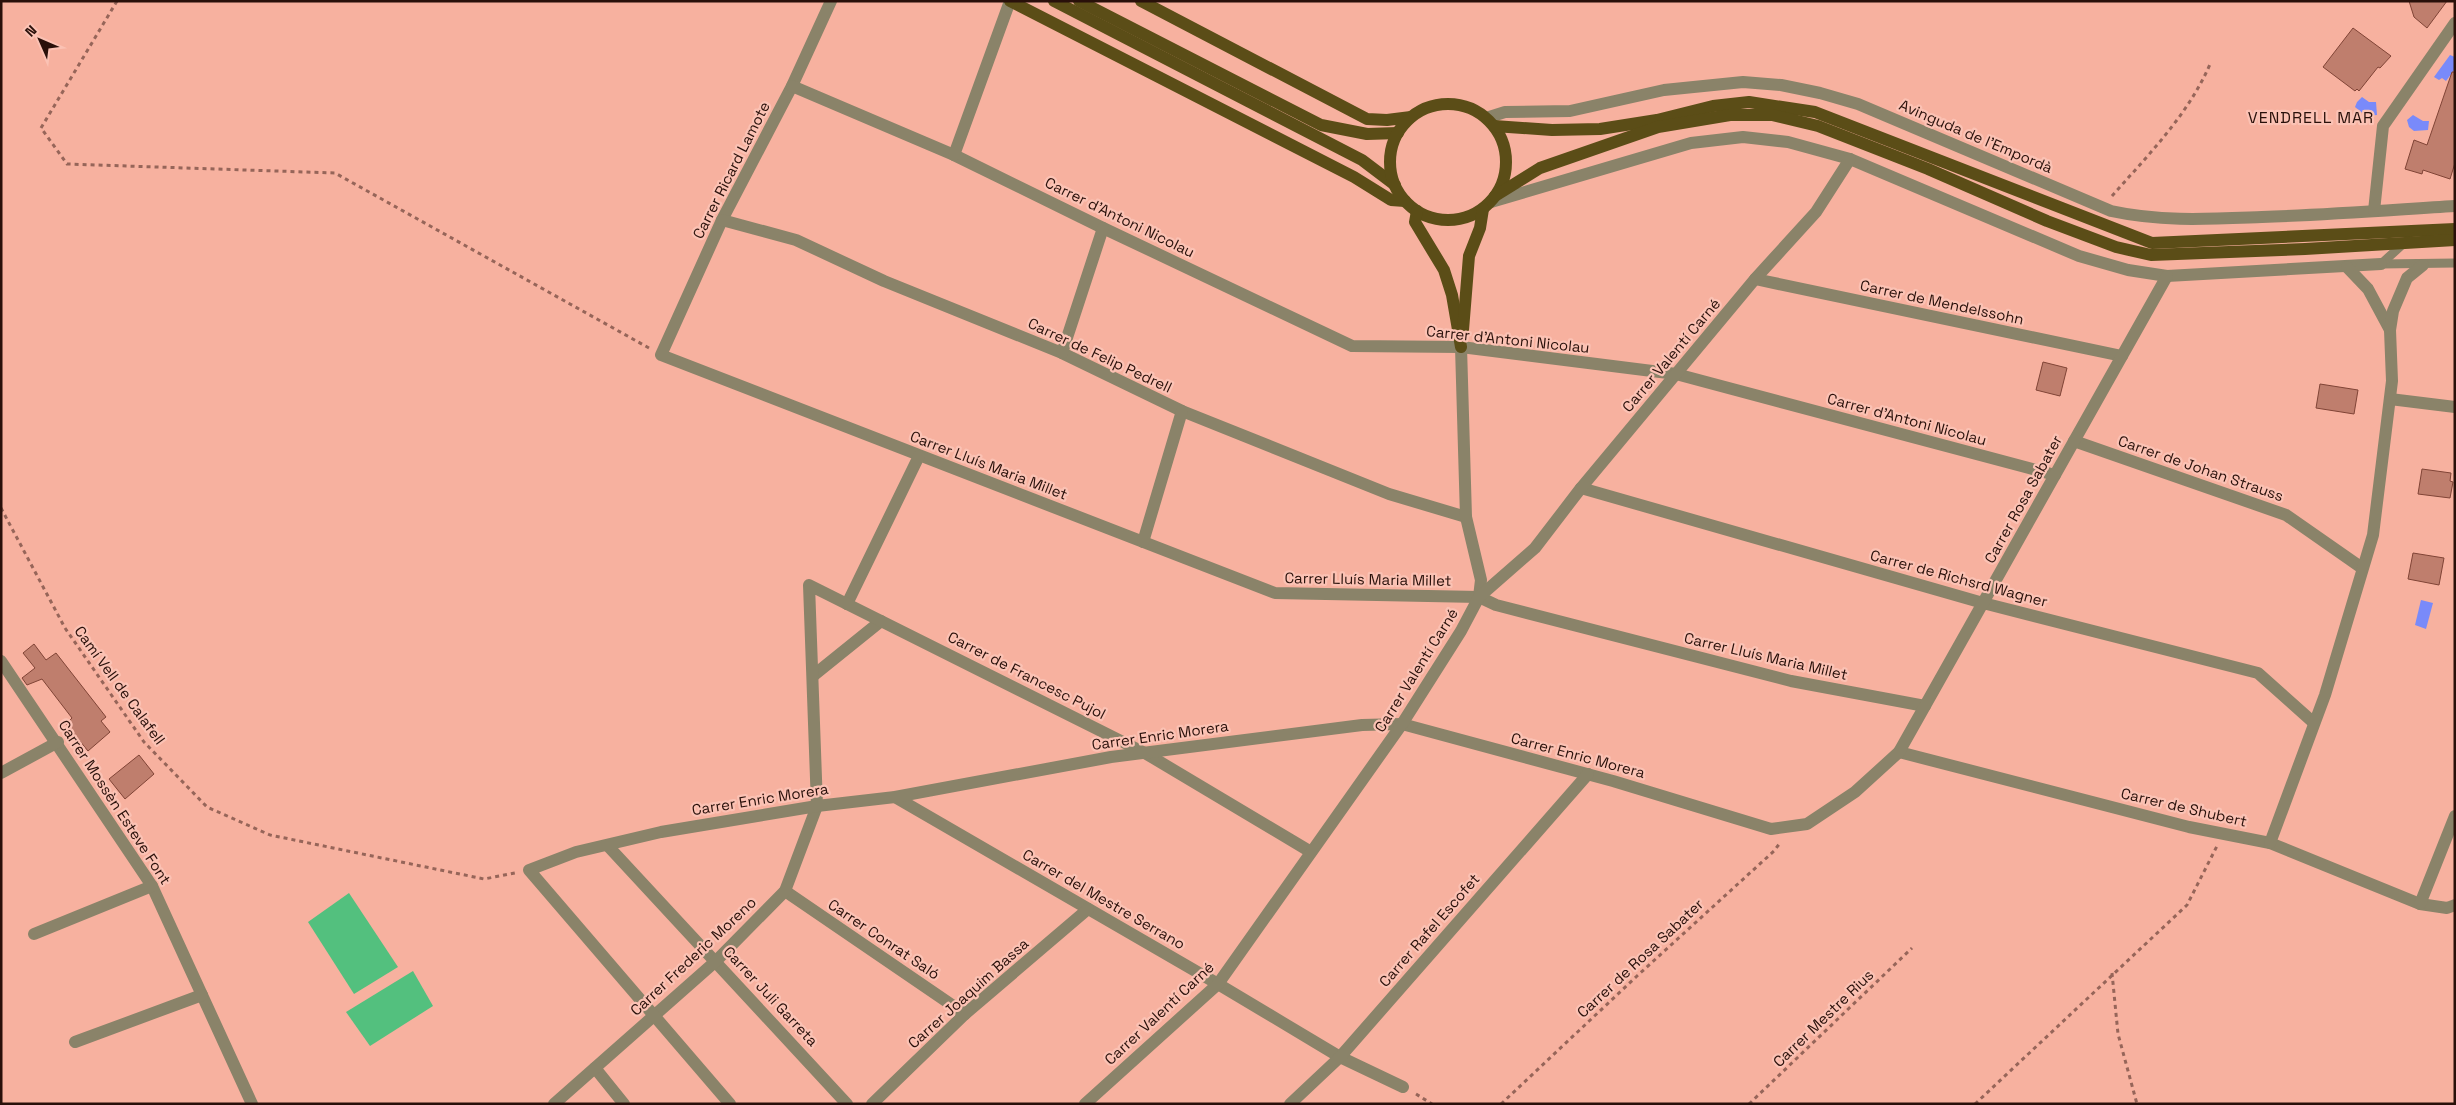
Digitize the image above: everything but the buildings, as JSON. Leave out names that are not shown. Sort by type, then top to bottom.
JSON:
[{"type":"main road","points":[[1010,1],[1354,177],[1391,200],[1405,202]]},
{"type":"main road","points":[[1054,1],[1362,160],[1395,185]]},
{"type":"main road","points":[[1079,1],[1322,125],[1367,134],[1398,133]]},
{"type":"main road","points":[[1141,1],[1367,119],[1411,118]]},
{"type":"main road","points":[[1490,122],[1552,130],[1600,129],[1656,120],[1713,106],[1749,102],[1815,112],[2152,243],[2455,228]]},
{"type":"main road","points":[[1461,347],[1470,256],[1490,202],[1504,179],[1506,161],[1503,142],[1490,122],[1472,109],[1457,104],[1440,104],[1425,109],[1411,118],[1398,133],[1391,150],[1390,168],[1395,185],[1405,202],[1417,212],[1438,220],[1462,219],[1490,202],[1540,168],[1658,127],[1730,115],[1772,115],[1818,126],[1928,169],[2046,220],[2116,247],[2151,255],[2455,240]]},
{"type":"main road","points":[[1417,212],[1415,222],[1444,270],[1452,296],[1461,347]]},
{"type":"street","name":"Carrer Ricard Lamote","points":[[661,355],[722,220],[792,86],[831,1]]},
{"type":"street","points":[[954,155],[1010,1]]},
{"type":"street","points":[[2374,211],[2383,126],[2455,23]]},
{"type":"street","name":"Avinguda de l'Empordà","points":[[1490,122],[1505,112],[1570,111],[1664,90],[1742,82],[1782,85],[1820,92],[1858,104],[2102,207],[2144,218],[2190,220],[2455,206]]},
{"type":"street","name":"Carrer d'Antoni Nicolau","points":[[792,86],[954,155],[1352,346],[1461,347],[1676,374],[2055,475]]},
{"type":"street","points":[[1490,202],[1691,143],[1743,137],[1788,142],[1850,159],[2079,256],[2128,270],[2167,276],[2347,268],[2381,264]]},
{"type":"street","name":"Carrer Valentí Carné","points":[[1085,1104],[1218,984],[1402,724],[1462,631],[1479,597],[1535,548],[1581,488],[1754,279],[1816,212],[1850,159]]},
{"type":"street","name":"Carrer de Felip Pedrell","points":[[722,220],[796,240],[884,281],[1062,353],[1182,411],[1389,494],[1466,517]]},
{"type":"street","points":[[1062,353],[1103,228]]},
{"type":"street","points":[[2270,843],[2325,695],[2373,535],[2392,381],[2390,330],[2393,311],[2406,278],[2423,265]]},
{"type":"street","points":[[2347,268],[2368,289],[2390,330]]},
{"type":"street","name":"Carrer Rosa Sabater","points":[[1791,826],[1807,824],[1855,792],[1900,752],[2167,276]]},
{"type":"street","name":"Carrer de Mendelssohn","points":[[1754,279],[2122,356]]},
{"type":"street","points":[[1461,347],[1466,517],[1481,580],[1479,597]]},
{"type":"street","name":"Carrer Lluís Maria Millet","points":[[661,355],[1275,593],[1479,597],[1496,606],[1791,681],[1925,706]]},
{"type":"street","points":[[2390,400],[2455,407]]},
{"type":"street","points":[[1144,542],[1182,411]]},
{"type":"street","name":"Carrer de Johan Strauss","points":[[2074,441],[2286,515],[2362,568]]},
{"type":"street","points":[[847,604],[919,456]]},
{"type":"street","name":"Carrer de Richsrd Wagner","points":[[1581,488],[1983,603],[2258,673],[2314,723]]},
{"type":"street","name":"Carrer de Francesc Pujol","points":[[817,806],[814,675],[809,585],[1145,753],[1311,852]]},
{"type":"street","points":[[814,675],[881,621]]},
{"type":"street","name":"Carrer Mossèn Esteve Font","points":[[1,660],[58,742],[152,886],[252,1104]]},
{"type":"street","name":"Carrer Enric Morera","points":[[529,870],[576,852],[661,832],[817,806],[895,797],[1145,753],[1362,725],[1402,724],[1588,774],[1771,829],[1791,826]]},
{"type":"street","points":[[1,773],[58,742]]},
{"type":"street","name":"Carrer de Shubert","points":[[1900,752],[2189,827],[2270,843],[2420,904],[2447,908],[2455,905]]},
{"type":"street","name":"Carrer Rafel Escofet","points":[[1290,1104],[1340,1057],[1588,774]]},
{"type":"street","name":"Carrer del Mestre Serrano","points":[[895,797],[1340,1057],[1402,1087]]},
{"type":"street","name":"Carrer Frederic Moreno","points":[[554,1104],[716,961],[785,891],[817,806]]},
{"type":"street","points":[[2420,904],[2455,816]]},
{"type":"street","name":"Carrer Juli Garreta","points":[[608,846],[847,1104]]},
{"type":"street","points":[[529,870],[730,1104]]},
{"type":"street","points":[[34,934],[152,886]]},
{"type":"street","name":"Carrer Conrat Saló","points":[[785,891],[965,1014]]},
{"type":"street","name":"Carrer Joaquim Bassa","points":[[872,1104],[965,1014],[1088,909]]},
{"type":"street","points":[[75,1042],[202,995]]},
{"type":"street","points":[[595,1068],[624,1104]]},
{"type":"lane","points":[[2381,264],[2403,244]]},
{"type":"lane","points":[[2381,264],[2423,265],[2455,263]]},
{"type":"path","points":[[117,1],[41,128],[67,164],[335,173],[661,355]]},
{"type":"path","points":[[2102,207],[2170,130],[2201,87],[2211,62]]},
{"type":"path","name":"Camí Vell de Calafell","points":[[1,508],[65,628],[144,742],[207,807],[270,835],[484,879],[529,870]]},
{"type":"path","name":"Carrer de Rosa Sabater","points":[[1501,1104],[1774,851],[1791,826]]},
{"type":"path","points":[[1975,1104],[2112,973],[2187,905],[2223,834]]},
{"type":"path","name":"Carrer Mestre Rius","points":[[1749,1104],[1912,948]]},
{"type":"path","points":[[2112,973],[2118,1034],[2137,1104]]},
{"type":"green space","points":[[349,893],[398,967],[354,994],[308,922]]},
{"type":"green space","points":[[413,971],[433,1006],[370,1046],[346,1012]]},
{"type":"water","points":[[2450,55],[2455,57],[2455,69],[2446,81],[2442,78],[2439,80],[2434,77]]},
{"type":"water","points":[[2362,97],[2369,102],[2376,102],[2377,115],[2366,116],[2355,107]]},
{"type":"water","points":[[2413,115],[2423,121],[2429,121],[2428,130],[2414,131],[2409,127],[2407,120]]},
{"type":"water","points":[[2421,600],[2433,603],[2426,629],[2415,625]]},
{"type":"district","name":"VENDRELL MAR","points":[[2311,117]]}]
